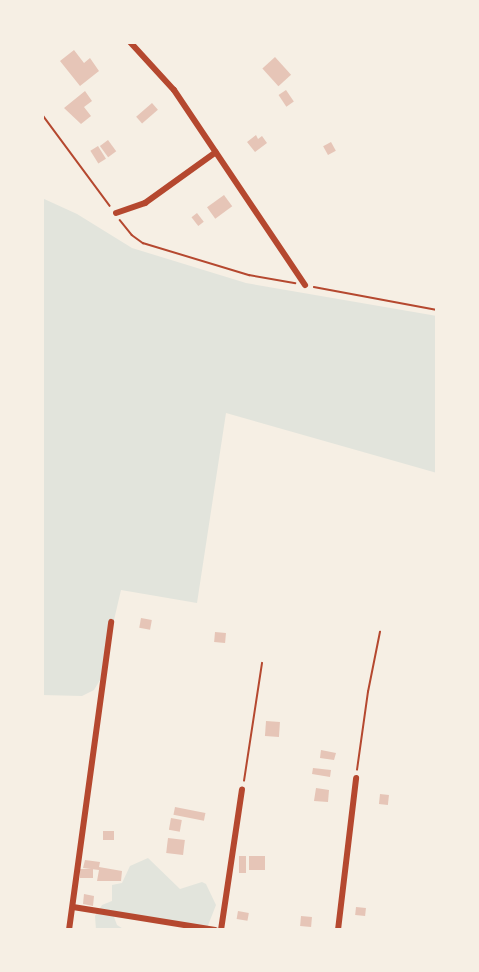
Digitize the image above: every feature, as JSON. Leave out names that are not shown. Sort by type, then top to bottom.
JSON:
[{"type":"street","points":[[130,42],[174,90],[305,285]]},
{"type":"street","points":[[116,213],[145,203],[216,152]]},
{"type":"street","points":[[69,930],[111,622]]},
{"type":"street","points":[[338,930],[356,778]]},
{"type":"street","points":[[222,930],[242,790]]},
{"type":"street","points":[[73,907],[215,930]]},
{"type":"path","points":[[42,114],[132,235],[143,243],[249,275],[437,310]]},
{"type":"path","points":[[356,778],[368,692],[380,632]]},
{"type":"path","points":[[242,790],[262,663]]},
{"type":"shaded area","points":[[42,198],[77,214],[132,248],[246,283],[437,316],[437,473],[226,413],[197,603],[121,590],[100,680],[94,690],[82,696],[42,695],[44,525],[42,525]]},
{"type":"shaded area","points":[[148,858],[180,889],[202,882],[206,884],[216,905],[207,928],[114,917],[117,925],[125,930],[96,930],[95,916],[102,905],[112,901],[112,885],[122,883],[130,866]]},
{"type":"building","points":[[74,50],[84,63],[90,58],[99,71],[80,86],[60,61]]},
{"type":"building","points":[[275,57],[291,75],[278,86],[262,68]]},
{"type":"building","points":[[286,90],[294,102],[286,107],[279,95]]},
{"type":"building","points":[[85,91],[92,101],[84,107],[91,116],[81,124],[64,108]]},
{"type":"building","points":[[152,103],[158,110],[142,124],[136,117]]},
{"type":"building","points":[[256,135],[258,139],[262,136],[267,143],[255,152],[247,142]]},
{"type":"building","points":[[108,140],[116,151],[108,157],[100,146]]},
{"type":"building","points":[[331,142],[336,151],[328,155],[323,146]]},
{"type":"building","points":[[98,146],[106,159],[98,163],[90,151]]},
{"type":"building","points":[[224,195],[232,206],[215,219],[207,207]]},
{"type":"building","points":[[197,213],[204,222],[198,226],[191,217]]},
{"type":"building","points":[[141,618],[152,620],[150,630],[139,628]]},
{"type":"building","points":[[215,632],[226,633],[225,643],[214,642]]},
{"type":"building","points":[[266,721],[280,722],[279,737],[265,736]]},
{"type":"building","points":[[321,750],[336,753],[334,760],[320,758]]},
{"type":"building","points":[[313,768],[331,770],[330,777],[312,774]]},
{"type":"building","points":[[316,788],[329,790],[328,802],[314,801]]},
{"type":"building","points":[[380,794],[389,795],[388,805],[379,804]]},
{"type":"building","points":[[175,807],[205,813],[204,821],[173,815]]},
{"type":"building","points":[[171,818],[182,820],[180,832],[169,830]]},
{"type":"building","points":[[103,831],[114,831],[114,840],[103,840]]},
{"type":"building","points":[[168,838],[185,840],[183,855],[166,853]]},
{"type":"building","points":[[239,856],[246,856],[246,873],[239,873]]},
{"type":"building","points":[[249,856],[265,856],[265,870],[249,870]]},
{"type":"building","points":[[85,860],[100,862],[99,867],[122,871],[121,881],[97,881],[99,870],[83,868]]},
{"type":"building","points":[[80,869],[93,869],[93,878],[80,878]]},
{"type":"building","points":[[84,894],[94,896],[93,906],[83,904]]},
{"type":"building","points":[[356,907],[366,908],[365,916],[355,915]]},
{"type":"building","points":[[238,911],[249,913],[247,921],[237,919]]},
{"type":"building","points":[[301,916],[312,917],[311,927],[300,926]]}]
